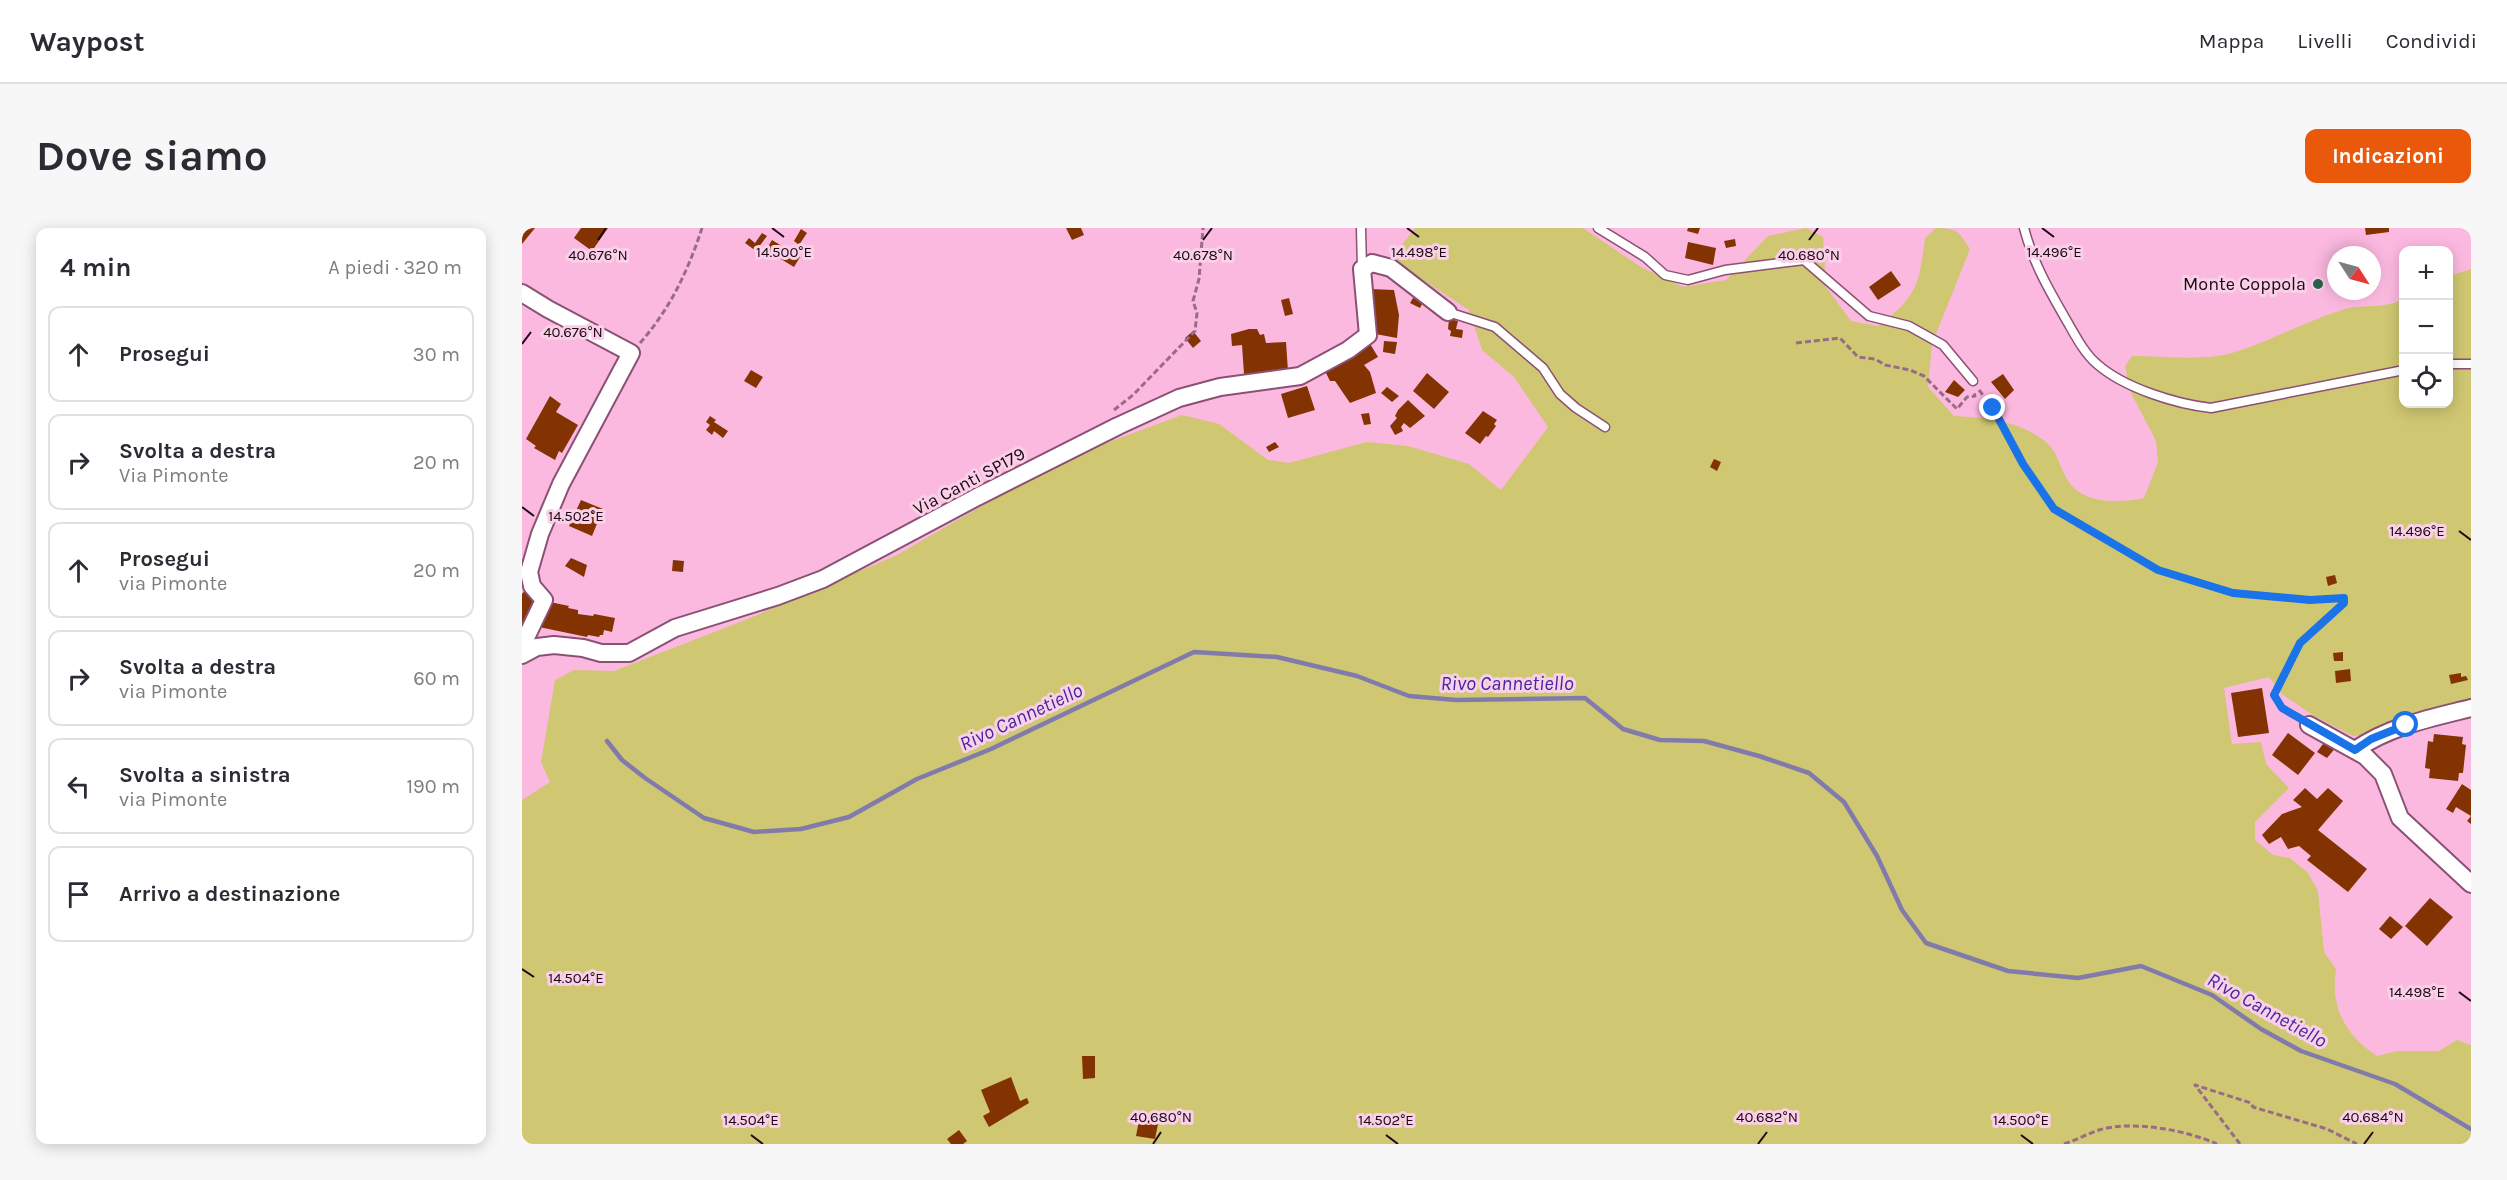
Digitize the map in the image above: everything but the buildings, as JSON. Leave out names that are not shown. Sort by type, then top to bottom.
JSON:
[{"type":"street","points":[[1362,269],[1372,263],[1391,268],[1448,312]]},
{"type":"street","name":"Via Canti SP179","points":[[522,655],[537,647],[554,645],[583,648],[602,653],[629,653],[675,628],[823,579],[977,497],[1111,429],[1179,398],[1221,387],[1300,376],[1348,350],[1368,334],[1362,269]]},
{"type":"street","points":[[522,293],[631,353],[561,484],[540,534],[529,572],[532,586],[544,600],[522,646]]},
{"type":"street","points":[[2355,750],[2371,739],[2406,725],[2471,708]]},
{"type":"street","points":[[2309,725],[2365,756],[2383,774],[2400,818],[2471,884]]},
{"type":"lane","points":[[1361,228],[1362,269]]},
{"type":"lane","points":[[1598,228],[1645,258],[1665,275],[1688,280],[1725,270],[1804,260],[1869,316],[1909,326],[1943,345],[1973,381]]},
{"type":"lane","points":[[2024,228],[2037,270],[2078,339],[2096,363],[2117,378],[2165,398],[2186,405],[2211,408],[2399,370]]},
{"type":"lane","points":[[1448,312],[1495,327],[1544,368],[1560,394],[1576,408],[1605,427]]},
{"type":"lane","points":[[2453,364],[2471,364]]},
{"type":"path","points":[[631,353],[664,312],[678,288],[691,264],[702,228]]},
{"type":"path","points":[[1111,429],[1105,426],[1110,413],[1133,395],[1195,331],[1197,313],[1194,301],[1203,228]]},
{"type":"path","points":[[1796,343],[1840,338],[1858,357],[1875,359],[1886,365],[1910,370],[1924,376],[1957,409],[1967,397],[1975,396],[1973,381]]},
{"type":"path","points":[[1973,381],[1993,408],[2023,464],[2054,509],[2083,524],[2114,545],[2158,570],[2233,593],[2310,600],[2344,598],[2344,603],[2300,643],[2274,695],[2282,708],[2309,725]]},
{"type":"path","points":[[2240,1144],[2195,1084],[2251,1103],[2253,1107],[2327,1129],[2357,1144]]},
{"type":"path","points":[[2064,1144],[2100,1130],[2141,1126],[2175,1130],[2217,1144]]},
{"type":"shaded area","points":[[1415,228],[1583,228],[1641,267],[1683,287],[1726,280],[1768,236],[1806,228],[1823,237],[1826,287],[1851,321],[1878,326],[1901,307],[1914,289],[1921,268],[1925,238],[1936,228],[1954,230],[1970,249],[1932,344],[1928,387],[1954,416],[2003,422],[2036,435],[2053,450],[2067,479],[2082,494],[2091,498],[2113,501],[2144,498],[2158,462],[2156,441],[2130,391],[2125,366],[2132,356],[2186,358],[2226,354],[2345,309],[2399,301],[2399,408],[2453,408],[2453,275],[2471,269],[2471,702],[2370,734],[2353,736],[2314,716],[2282,694],[2269,677],[2224,688],[2232,744],[2261,742],[2266,764],[2289,788],[2255,822],[2255,840],[2273,855],[2290,858],[2308,873],[2318,891],[2324,952],[2336,969],[2335,996],[2342,1019],[2356,1039],[2377,1056],[2397,1051],[2439,1051],[2457,1040],[2471,1045],[2471,1144],[522,1144],[522,800],[550,782],[541,762],[555,680],[574,670],[614,671],[745,620],[897,555],[1063,459],[1182,415],[1219,424],[1268,460],[1289,463],[1367,442],[1408,446],[1469,464],[1501,490],[1548,427],[1514,377],[1482,350],[1469,310],[1391,259]]},
{"type":"waterway","name":"Rivo Cannetiello","points":[[607,741],[622,760],[704,818],[754,832],[801,829],[849,817],[917,779],[991,749],[1194,652],[1277,657],[1357,676],[1409,696],[1456,700],[1585,698],[1623,729],[1660,740],[1704,741],[1809,773],[1844,802],[1877,856],[1902,910],[1926,943],[2008,971],[2078,978],[2141,966],[2212,995],[2261,1029],[2301,1051],[2395,1084],[2471,1129]]},
{"type":"place","name":"Monte Coppola","points":[[2318,284]]},
{"type":"route","points":[[1993,408],[2023,464],[2054,509],[2158,570],[2233,593],[2310,600],[2344,598],[2344,603],[2300,643],[2274,695],[2282,708],[2355,750],[2371,739],[2406,725]]}]
